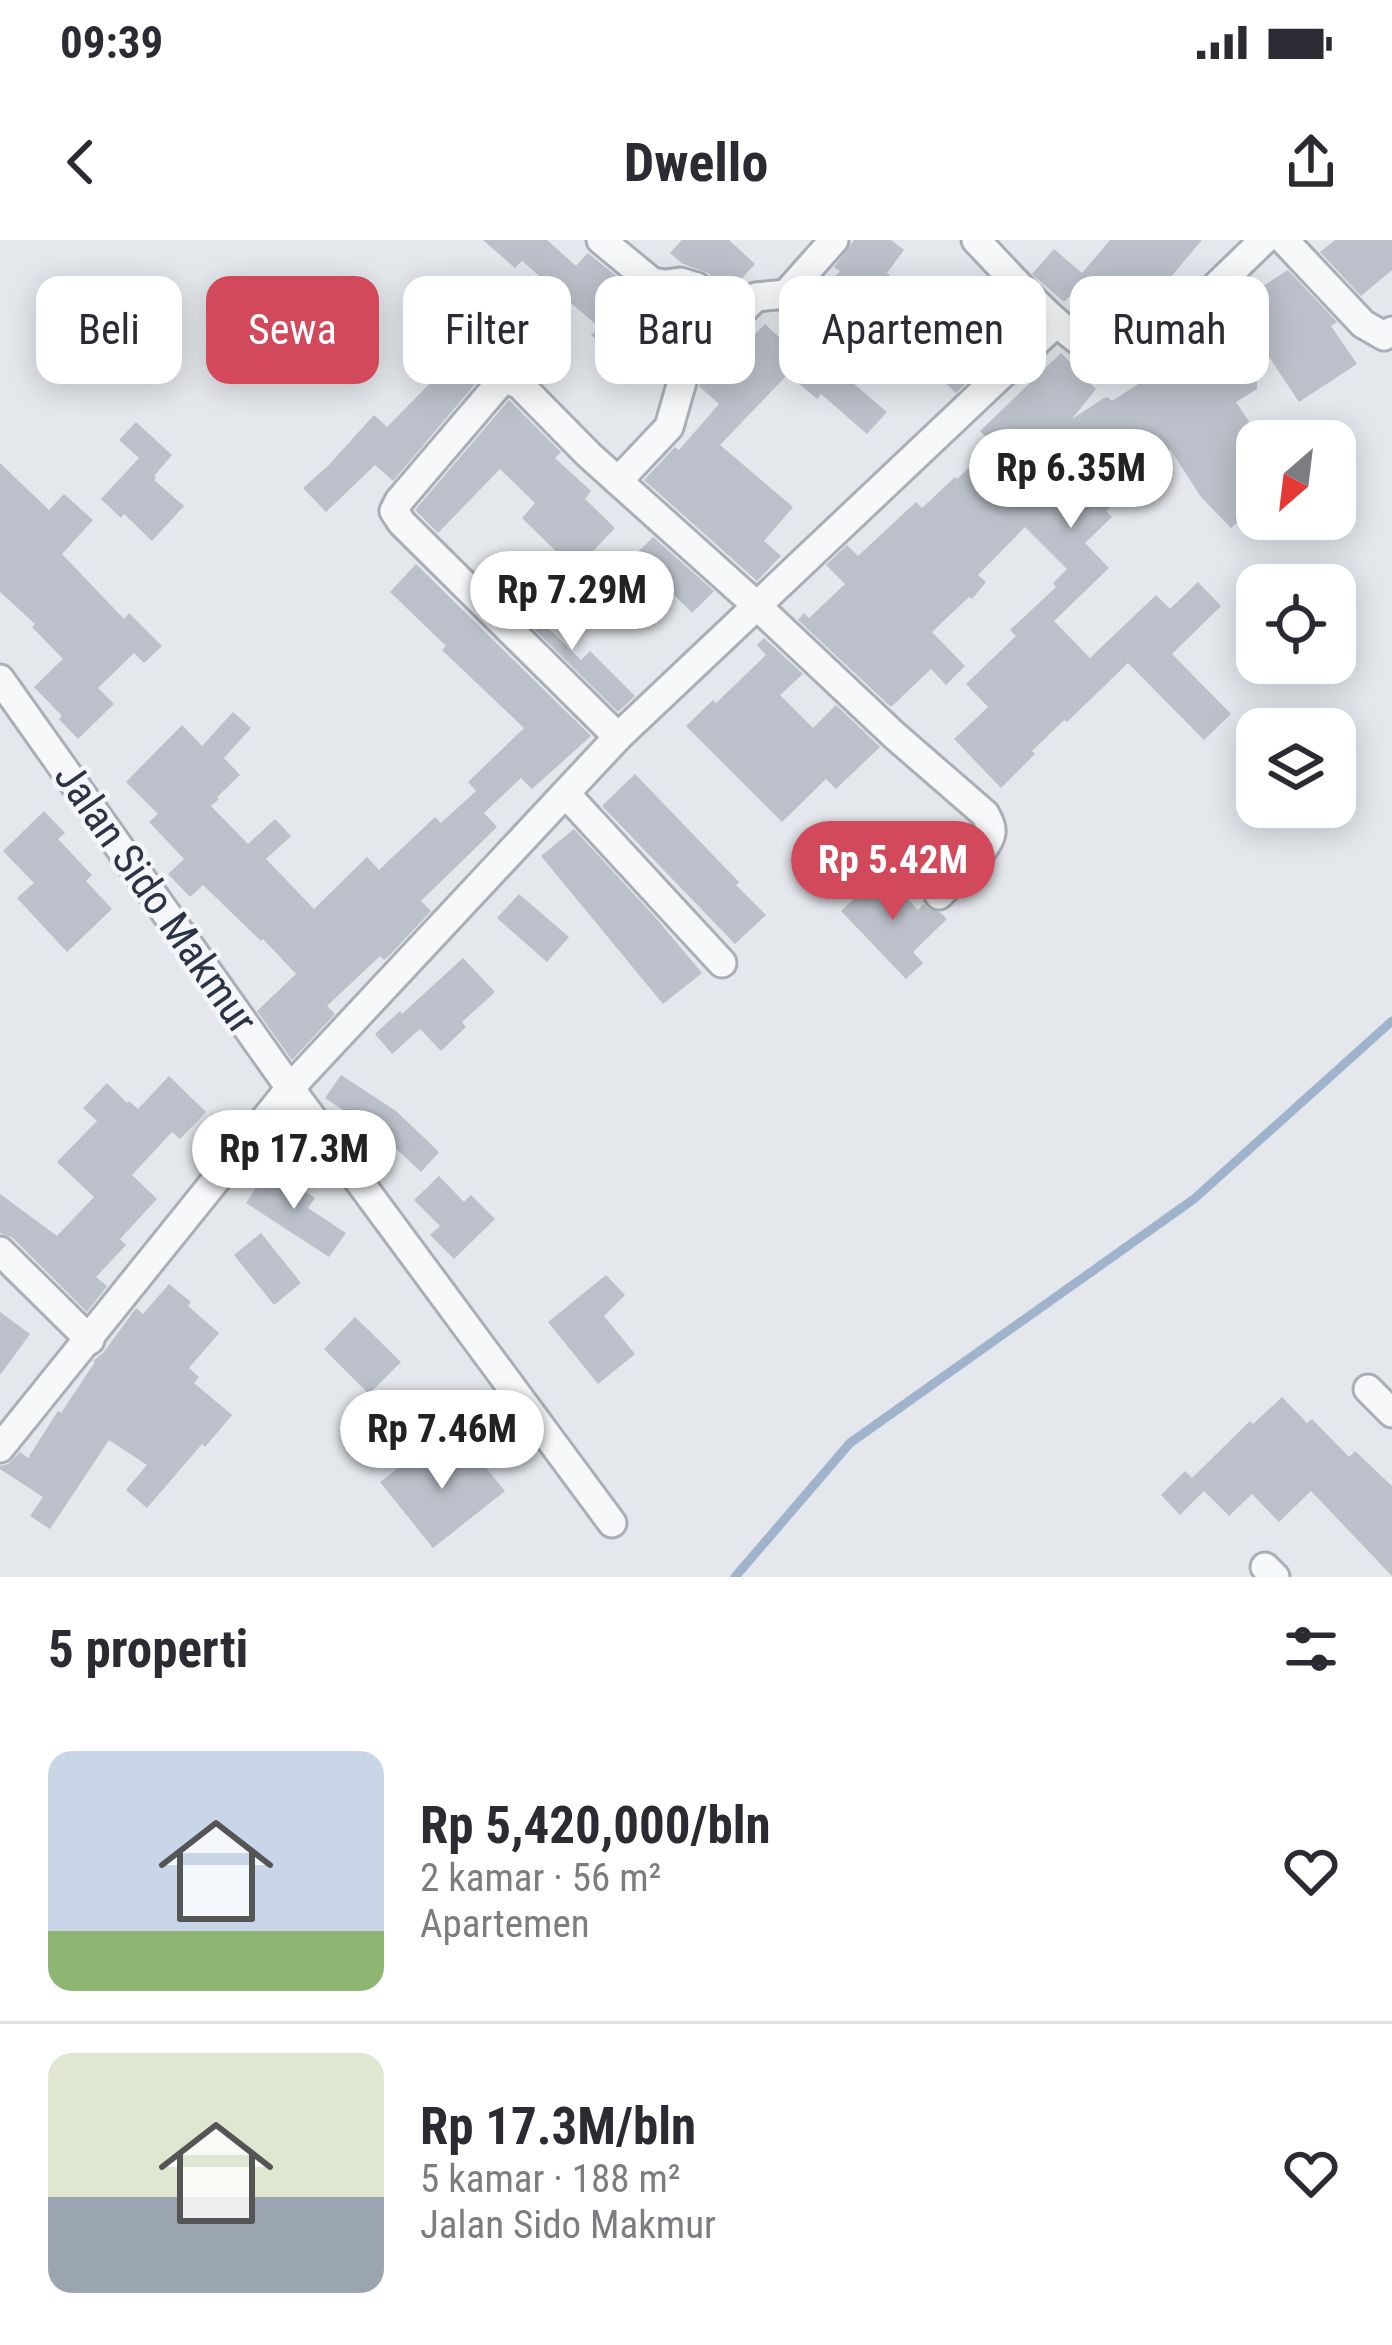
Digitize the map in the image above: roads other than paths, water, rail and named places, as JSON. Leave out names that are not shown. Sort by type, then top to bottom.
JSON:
[{"type":"street","points":[[601,240],[645,276]]},
{"type":"street","points":[[755,299],[786,293],[834,240]]},
{"type":"street","points":[[976,240],[1056,323],[1120,362],[1148,352],[1264,240]]},
{"type":"street","points":[[1284,240],[1363,324],[1384,336],[1392,332]]},
{"type":"street","points":[[0,1448],[290,1088],[617,736],[1056,323]]},
{"type":"street","points":[[617,736],[394,511],[504,378],[520,385],[894,736],[986,814],[991,836],[939,895]]},
{"type":"street","points":[[618,481],[669,427],[681,384]]},
{"type":"street","name":"Jalan Sido Makmur","points":[[0,679],[290,1088],[611,1523]]},
{"type":"street","points":[[566,794],[722,963]]},
{"type":"street","points":[[0,1251],[89,1340]]},
{"type":"street","points":[[1368,1389],[1392,1413]]},
{"type":"waterway","points":[[735,1577],[850,1443],[1194,1199],[1392,1021]]}]
